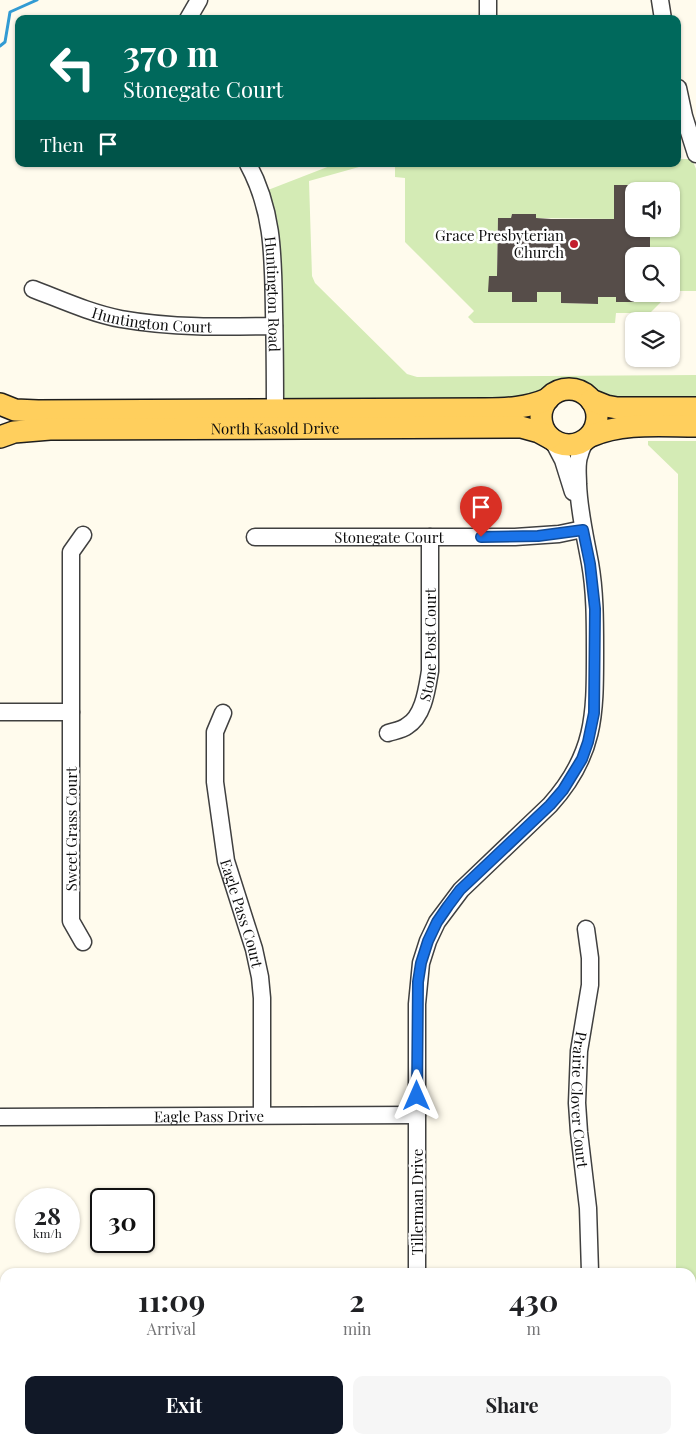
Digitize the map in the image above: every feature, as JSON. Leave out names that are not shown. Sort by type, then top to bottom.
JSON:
[{"type":"main road","points":[[589,438],[598,418],[595,405],[591,400],[582,392],[568,389],[557,392],[548,399],[543,406],[541,419],[544,431],[551,439],[570,446],[578,444],[607,430],[633,426],[696,426]]},
{"type":"main road","name":"North Kasold Drive","points":[[0,436],[14,432],[50,429],[501,409],[532,406],[548,399]]},
{"type":"main road","points":[[591,400],[617,408],[696,408]]},
{"type":"main road","name":"North Kasold Drive","points":[[0,405],[24,411],[522,427],[539,432],[551,439]]},
{"type":"main road","points":[[0,405],[5,420],[0,436]]},
{"type":"street","points":[[190,15],[199,0]]},
{"type":"street","points":[[488,0],[488,15]]},
{"type":"street","points":[[660,0],[662,15]]},
{"type":"street","points":[[681,102],[696,154]]},
{"type":"street","name":"Huntington Road","points":[[249,167],[262,193],[271,230],[273,250],[275,419]]},
{"type":"street","name":"Huntington Court","points":[[33,289],[80,308],[153,324],[187,327],[274,326]]},
{"type":"street","name":"Tillerman Drive","points":[[417,1268],[418,982],[421,963],[428,941],[437,922],[460,890],[550,805],[563,790],[575,773],[588,742],[595,703],[595,609],[590,564],[578,504],[578,462],[580,454],[589,438]]},
{"type":"street","name":"Tillerman Drive","points":[[551,439],[563,460],[578,504]]},
{"type":"street","name":"Stonegate Court","points":[[255,537],[531,536],[583,530]]},
{"type":"street","name":"Sweet Grass Court","points":[[83,535],[71,552],[71,921],[83,942]]},
{"type":"street","name":"Stone Post Court","points":[[388,733],[407,727],[415,718],[423,704],[428,688],[430,671],[430,537]]},
{"type":"street","points":[[0,712],[71,712]]},
{"type":"street","name":"Eagle Pass Court","points":[[222,713],[215,732],[216,792],[226,861],[254,949],[260,977],[262,998],[262,1115]]},
{"type":"street","name":"Prairie Clover Court","points":[[586,929],[590,958],[590,985],[580,1051],[577,1103],[588,1208],[590,1268]]},
{"type":"street","name":"Eagle Pass Drive","points":[[0,1116],[417,1114]]},
{"type":"green space","points":[[681,159],[692,159],[696,169],[696,291],[680,291],[680,247],[650,247],[650,237],[680,237],[680,182],[625,182],[625,185],[615,185],[614,219],[536,218],[536,214],[512,214],[511,218],[498,218],[497,273],[499,276],[489,276],[489,292],[512,292],[512,302],[537,302],[537,292],[561,292],[561,303],[598,304],[598,287],[616,286],[616,302],[661,302],[651,312],[616,313],[615,323],[474,323],[468,317],[474,311],[405,242],[405,178],[395,177],[395,167],[681,167]]},
{"type":"green space","points":[[327,167],[359,167],[309,181],[312,276],[315,283],[407,374],[417,377],[696,375],[696,402],[609,402],[582,385],[568,383],[556,386],[534,401],[288,401],[283,396],[281,388],[279,242],[277,219],[268,190]]},
{"type":"green space","points":[[648,441],[696,441],[696,1268],[676,1268],[678,474],[648,445]]},
{"type":"building","name":"Grace Presbyterian Church","points":[[614,185],[625,185],[625,237],[650,237],[650,247],[625,247],[625,302],[616,302],[616,297],[598,297],[598,304],[561,303],[561,292],[537,292],[537,302],[512,302],[512,292],[488,292],[489,276],[497,276],[498,218],[511,218],[512,214],[536,214],[536,218],[551,219],[614,219]]},
{"type":"waterway","points":[[0,46],[5,42],[10,12],[37,0]]},
{"type":"place","name":"Grace Presbyterian Church","points":[[574,244]]},
{"type":"route","points":[[417,1096],[418,982],[421,963],[428,941],[437,922],[460,890],[550,805],[575,773],[588,742],[595,703],[595,609],[590,564],[583,530],[538,536],[481,537]]}]
